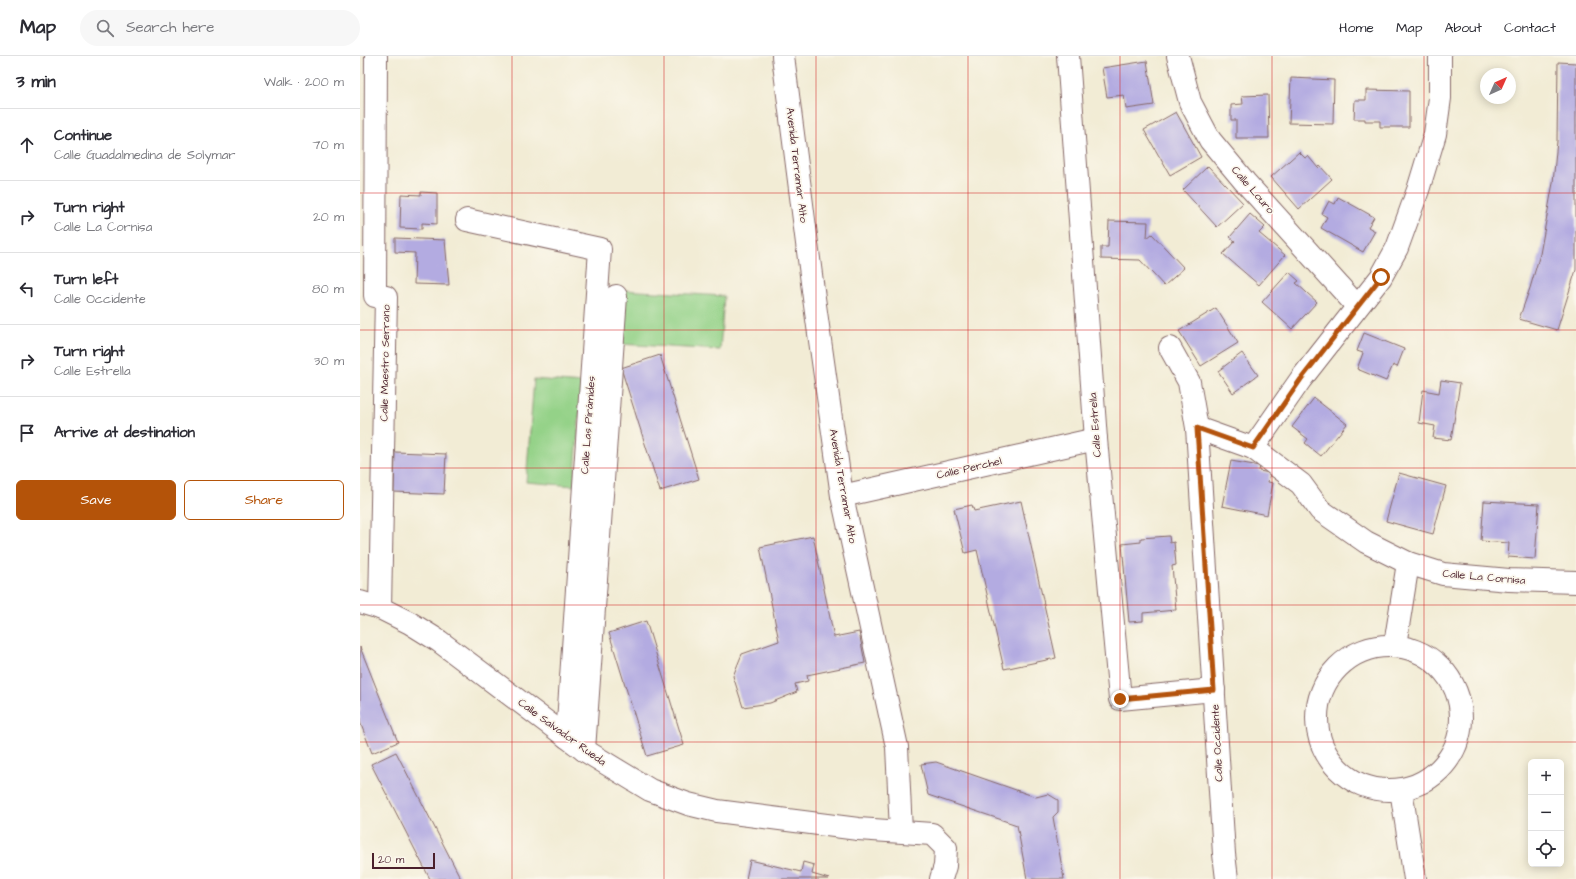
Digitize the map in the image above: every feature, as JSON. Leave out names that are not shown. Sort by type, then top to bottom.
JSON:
[{"type":"street","name":"Calle Maestro Serrano","points":[[370,605],[386,297],[375,296],[376,56]]},
{"type":"street","name":"Avenida Terramar Alto","points":[[783,56],[814,298],[842,496],[897,747],[901,831]]},
{"type":"street","name":"Calle Estrella","points":[[1068,56],[1096,439],[1120,699],[1214,690]]},
{"type":"street","name":"Calle Louro","points":[[1178,56],[1190,102],[1210,140],[1245,182],[1357,306]]},
{"type":"street","points":[[1253,448],[1301,379],[1381,277],[1398,248],[1435,134],[1440,98],[1440,56]]},
{"type":"street","name":"Calle Las Pirámides","points":[[467,220],[600,249],[567,737]]},
{"type":"street","points":[[584,750],[616,296]]},
{"type":"street","name":"Calle Occidente","points":[[1170,348],[1189,382],[1197,428],[1224,854],[1227,879]]},
{"type":"street","name":"Calle La Cornisa","points":[[1197,428],[1253,448],[1301,484],[1320,510],[1366,542],[1408,563],[1443,574],[1509,580],[1576,582]]},
{"type":"street","name":"Calle Perchel","points":[[842,496],[1096,439]]},
{"type":"street","points":[[1395,645],[1408,563]]},
{"type":"street","name":"Calle Salvador Rueda","points":[[370,605],[410,623],[440,641],[584,750],[650,790],[688,804],[716,811],[858,829],[901,831]]},
{"type":"street","points":[[1395,645],[1418,651],[1437,664],[1452,682],[1460,704],[1461,727],[1455,750],[1442,769],[1423,783],[1401,790],[1376,790],[1353,781],[1334,765],[1321,744],[1316,720],[1319,696],[1330,674],[1348,657],[1371,647],[1395,645]]},
{"type":"street","points":[[1401,790],[1415,879]]},
{"type":"street","points":[[901,831],[932,834],[946,848],[945,866],[941,879]]},
{"type":"green space","points":[[622,290],[724,296],[720,350],[619,344]]},
{"type":"green space","points":[[534,379],[582,383],[574,486],[526,482]]},
{"type":"building","points":[[1147,61],[1154,105],[1126,109],[1124,95],[1107,97],[1102,68]]},
{"type":"building","points":[[1558,62],[1576,63],[1576,270],[1557,330],[1519,319],[1540,254],[1553,183],[1557,141]]},
{"type":"building","points":[[1291,78],[1334,80],[1333,124],[1289,123]]},
{"type":"building","points":[[1366,90],[1409,91],[1409,127],[1380,127],[1380,121],[1354,119],[1355,100],[1366,100]]},
{"type":"building","points":[[1268,95],[1269,138],[1236,138],[1236,120],[1231,120],[1231,105],[1243,104],[1242,96]]},
{"type":"building","points":[[1176,112],[1201,157],[1170,175],[1144,130]]},
{"type":"building","points":[[1299,152],[1305,158],[1308,156],[1318,168],[1320,166],[1332,179],[1299,209],[1271,177]]},
{"type":"building","points":[[1208,166],[1243,203],[1217,227],[1183,190]]},
{"type":"building","points":[[421,192],[437,193],[437,224],[422,223],[422,229],[400,228],[401,194],[421,195]]},
{"type":"building","points":[[1338,197],[1374,217],[1368,227],[1375,231],[1363,252],[1321,228],[1327,217],[1322,214],[1329,201],[1335,204]]},
{"type":"building","points":[[1250,214],[1265,227],[1259,233],[1285,255],[1259,285],[1223,254],[1235,241],[1230,237]]},
{"type":"building","points":[[1109,221],[1148,222],[1147,238],[1152,234],[1184,268],[1164,286],[1140,260],[1101,259],[1101,247],[1108,247]]},
{"type":"building","points":[[395,238],[445,240],[449,285],[414,284],[415,253],[395,252]]},
{"type":"building","points":[[1289,272],[1299,281],[1296,283],[1317,302],[1292,329],[1262,302]]},
{"type":"building","points":[[1216,308],[1238,343],[1201,366],[1179,331]]},
{"type":"building","points":[[1364,333],[1404,349],[1397,367],[1393,365],[1386,381],[1357,369],[1363,353],[1357,351]]},
{"type":"building","points":[[1242,353],[1258,375],[1233,393],[1218,371]]},
{"type":"building","points":[[660,355],[699,479],[660,491],[621,368]]},
{"type":"building","points":[[1441,380],[1460,383],[1451,440],[1433,438],[1435,426],[1419,423],[1423,390],[1439,393]]},
{"type":"building","points":[[1314,398],[1347,424],[1321,456],[1305,443],[1308,439],[1292,427]]},
{"type":"building","points":[[395,452],[446,454],[444,494],[394,492]]},
{"type":"building","points":[[1231,461],[1260,466],[1259,471],[1270,473],[1268,482],[1273,483],[1267,515],[1222,506]]},
{"type":"building","points":[[1399,473],[1446,486],[1433,534],[1386,521]]},
{"type":"building","points":[[1021,501],[1056,658],[1004,669],[977,550],[965,553],[954,509],[972,505],[974,511]]},
{"type":"building","points":[[1484,501],[1539,504],[1535,559],[1508,557],[1509,543],[1481,541]]},
{"type":"building","points":[[813,536],[834,637],[859,632],[865,663],[807,675],[808,681],[795,684],[797,692],[770,703],[743,707],[733,676],[742,654],[779,641],[760,547]]},
{"type":"building","points":[[1169,536],[1170,543],[1174,542],[1176,565],[1172,566],[1176,610],[1143,613],[1143,621],[1129,622],[1122,544],[1141,542],[1141,538]]},
{"type":"building","points":[[646,621],[684,745],[647,756],[609,633]]},
{"type":"building","points":[[360,647],[398,742],[372,753],[360,722]]},
{"type":"building","points":[[396,752],[461,879],[430,879],[371,764]]},
{"type":"building","points":[[936,762],[1036,797],[1048,794],[1058,800],[1058,812],[1053,817],[1064,879],[1027,879],[1017,825],[928,795],[921,764]]},
{"type":"building","points":[[750,860],[801,872],[803,862],[814,865],[812,874],[829,879],[746,879]]},
{"type":"route","points":[[1120,699],[1214,690],[1197,428],[1253,448],[1301,379],[1381,277]]}]
